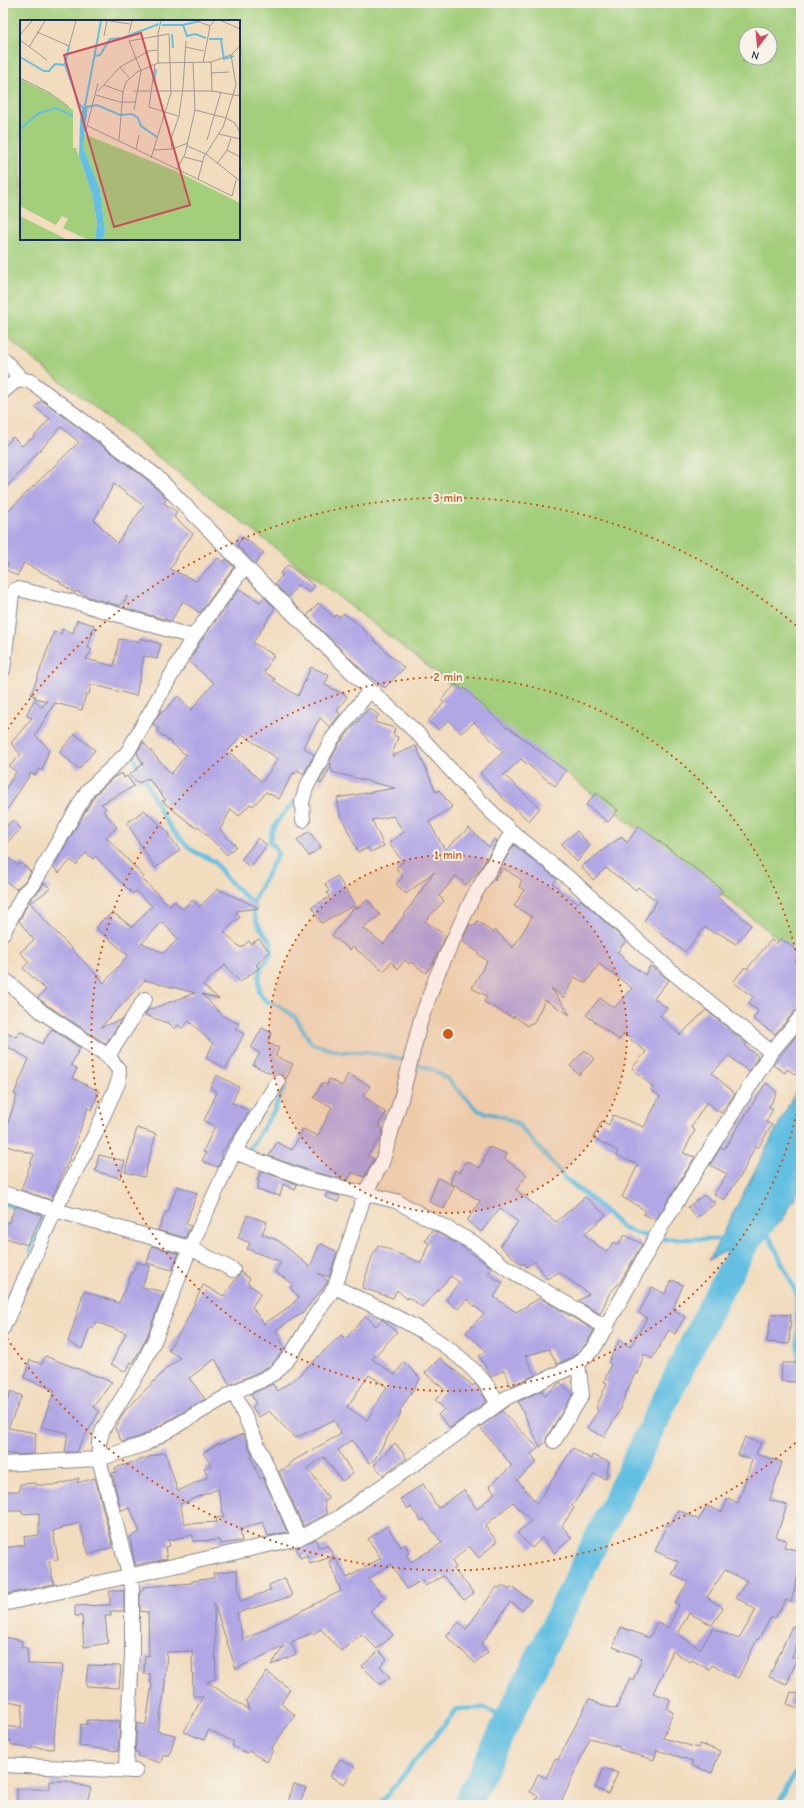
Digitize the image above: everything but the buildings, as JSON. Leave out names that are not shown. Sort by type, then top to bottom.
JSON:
[{"type":"street","points":[[3,359],[22,379],[30,381],[155,475],[370,690],[417,733],[470,791],[512,832],[575,883],[671,971],[771,1052]]},
{"type":"street","points":[[3,392],[14,382],[22,379]]},
{"type":"street","points":[[3,933],[24,893],[33,885],[88,790],[127,753],[193,637],[245,566]]},
{"type":"street","points":[[3,670],[8,593],[18,589],[82,604],[193,637]]},
{"type":"street","points":[[303,820],[302,802],[306,788],[332,739],[370,690]]},
{"type":"street","points":[[3,1464],[99,1459],[145,1444],[234,1392],[262,1380],[276,1372],[291,1355],[314,1317],[335,1287],[365,1193],[382,1163],[401,1099],[421,1019],[437,976],[472,899],[512,832]]},
{"type":"street","points":[[3,978],[42,1012],[108,1056],[119,1070],[118,1083],[96,1134],[55,1210],[3,1328]]},
{"type":"street","points":[[108,1056],[145,999]]},
{"type":"street","points":[[3,1604],[299,1538],[338,1518],[369,1495],[425,1458],[506,1398],[578,1364],[594,1348],[607,1328],[663,1224],[771,1052],[801,1017]]},
{"type":"street","points":[[3,1765],[136,1771],[124,1769],[126,1766],[133,1617],[132,1586],[99,1459],[99,1443],[103,1429],[141,1368],[155,1339],[190,1248],[234,1152],[278,1082]]},
{"type":"street","points":[[234,1152],[308,1179],[396,1201],[474,1244],[505,1267],[607,1328]]},
{"type":"street","points":[[3,1193],[55,1210],[190,1248],[233,1270]]},
{"type":"street","points":[[335,1287],[421,1330],[444,1345],[485,1383],[498,1404]]},
{"type":"street","points":[[554,1441],[582,1395],[578,1364]]},
{"type":"street","points":[[234,1392],[299,1538]]},
{"type":"green space","points":[[3,3],[801,3],[801,956],[41,366],[3,334]]},
{"type":"water","points":[[801,1081],[801,1186],[782,1221],[709,1260]]},
{"type":"waterway","points":[[131,752],[164,818],[174,832],[195,852],[214,861],[227,879],[249,900],[253,901],[253,912],[257,922],[271,942],[271,955],[262,965],[259,977],[259,992],[266,1001],[281,1007],[295,1017],[312,1044],[342,1052],[365,1052],[390,1056],[434,1070],[446,1078],[479,1111],[504,1117],[519,1125],[566,1179],[597,1204],[624,1229],[654,1239],[725,1239]]},
{"type":"waterway","points":[[253,901],[278,854],[274,845],[270,844],[272,831],[278,820],[295,801]]},
{"type":"waterway","points":[[248,1151],[274,1111],[285,1085]]},
{"type":"waterway","points":[[3,1203],[20,1210]]},
{"type":"waterway","points":[[466,1805],[710,1309],[748,1239],[762,1223],[769,1209]]},
{"type":"waterway","points":[[30,1251],[42,1219],[36,1216]]},
{"type":"waterway","points":[[764,1226],[796,1292],[801,1431]]},
{"type":"waterway","points":[[3,1309],[13,1289]]},
{"type":"waterway","points":[[379,1805],[457,1709],[484,1708],[508,1720]]},
{"type":"waterway","points":[[777,1805],[801,1763]]}]
